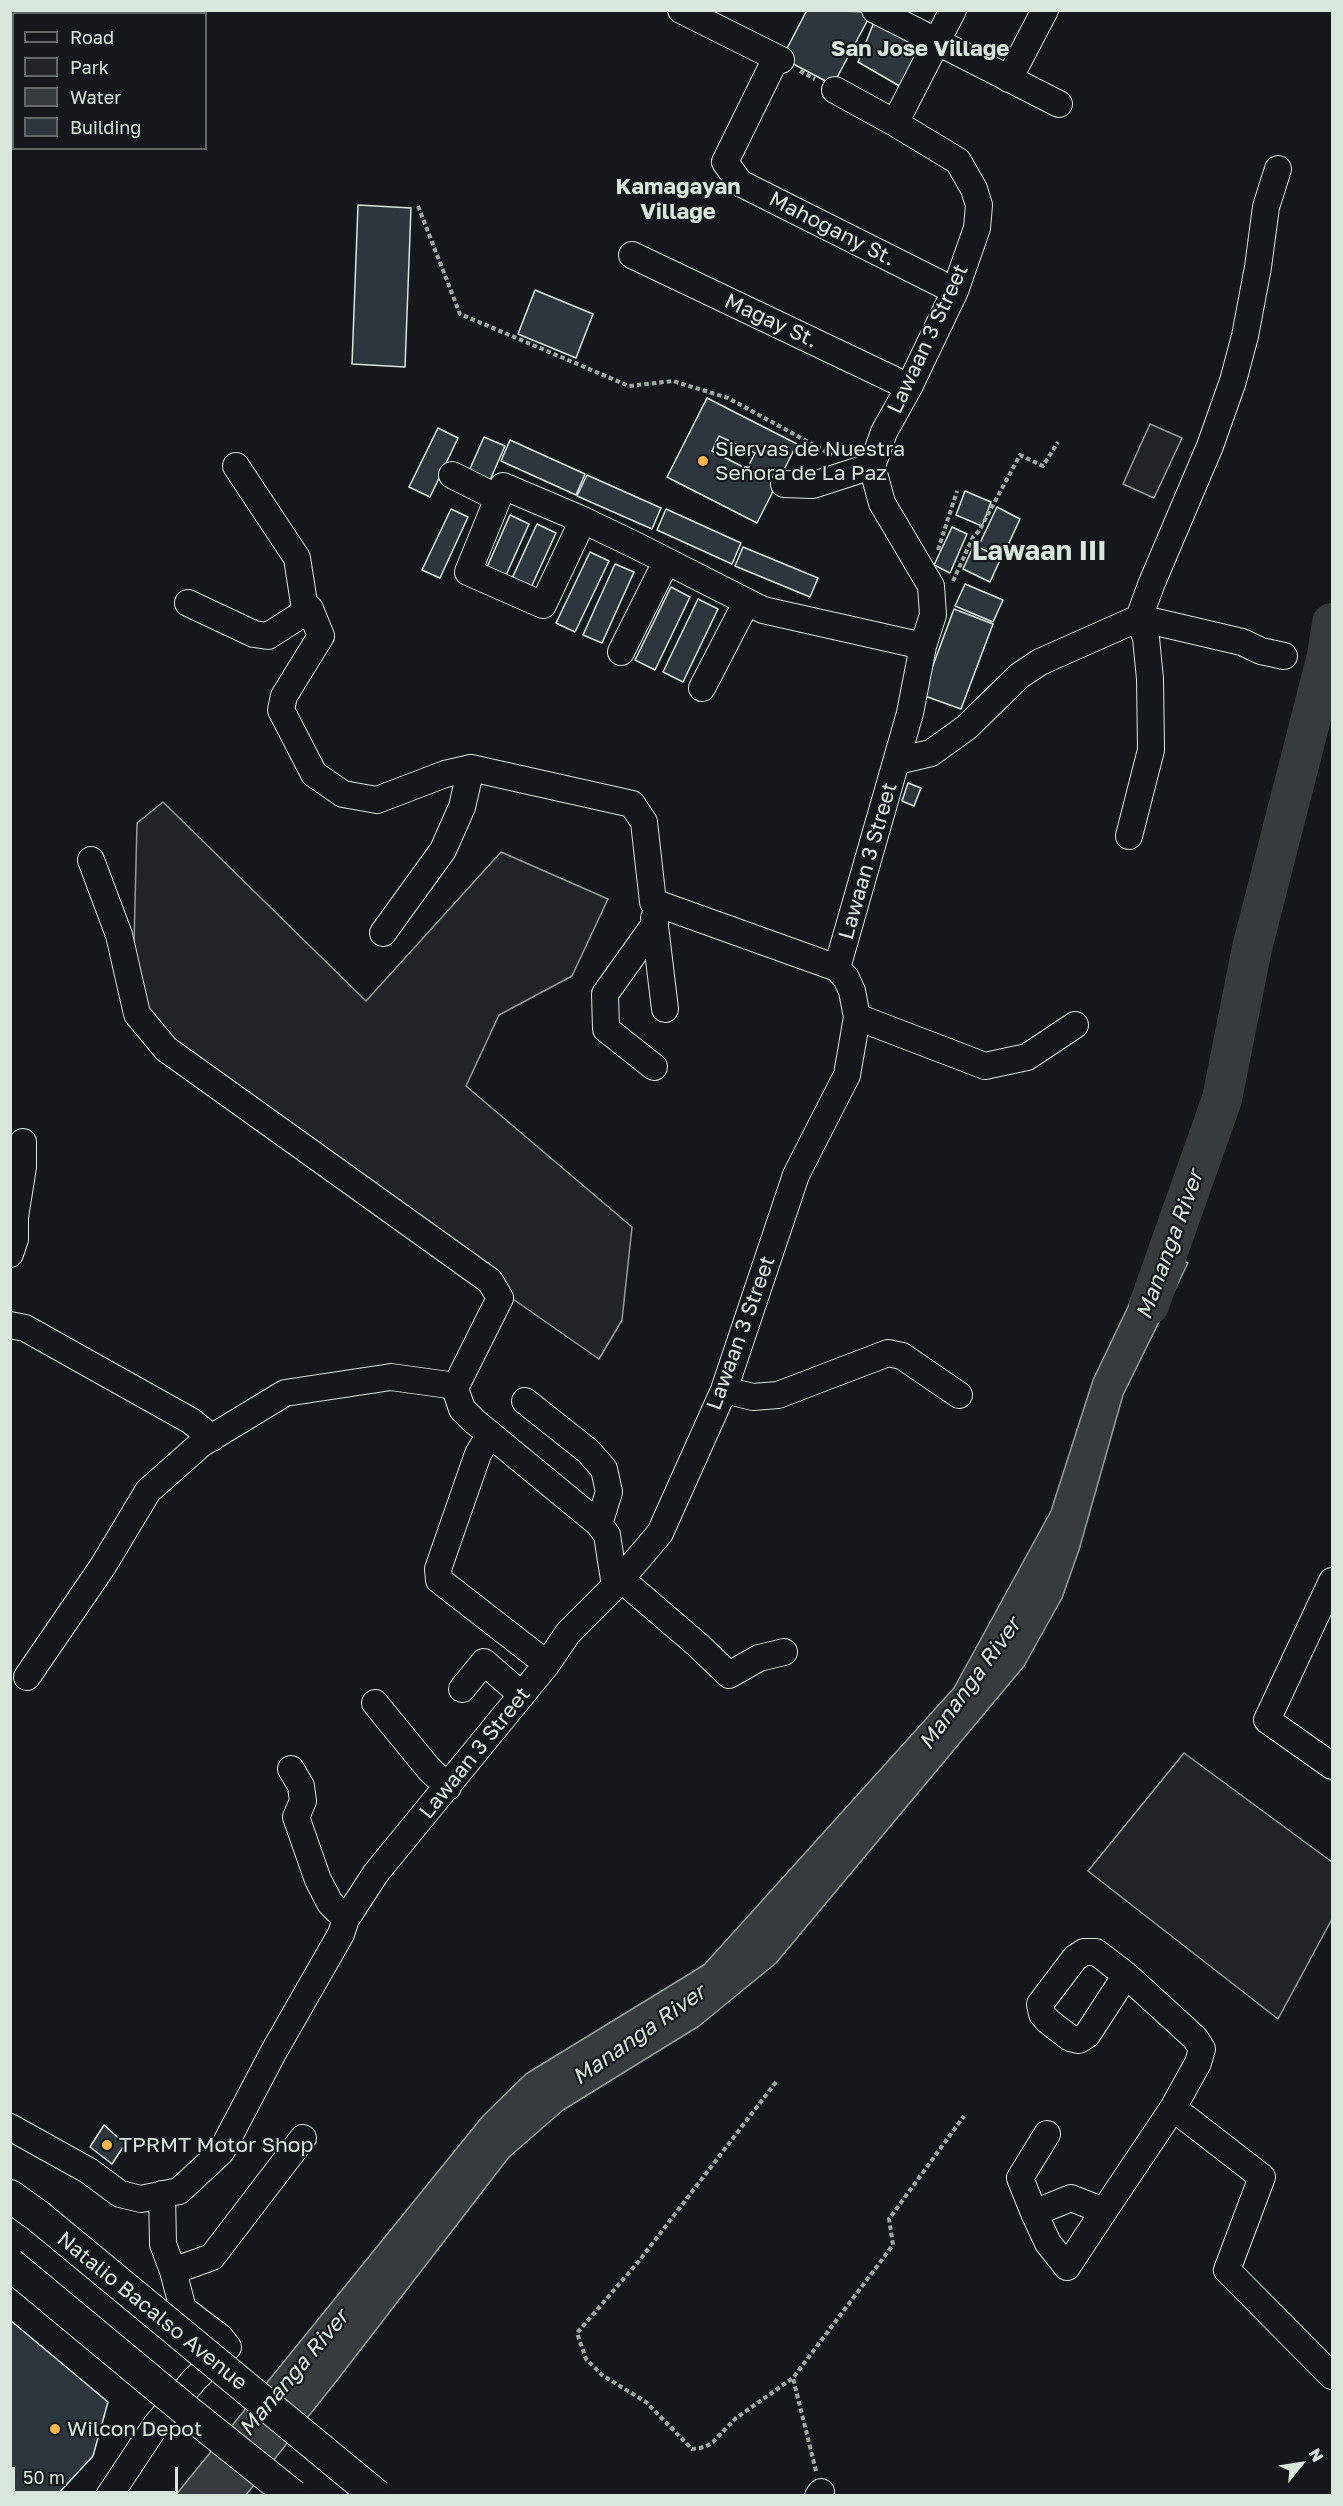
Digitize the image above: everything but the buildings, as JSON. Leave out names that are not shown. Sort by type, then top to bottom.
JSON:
[{"type":"main road","name":"Natalio Bacalso Avenue","points":[[10,2196],[38,2216],[377,2496]]},
{"type":"main road","points":[[10,2264],[292,2496]]},
{"type":"street","points":[[681,10],[779,59]]},
{"type":"street","points":[[875,10],[1059,104]]},
{"type":"street","points":[[834,90],[896,123],[953,10]]},
{"type":"street","points":[[1009,79],[1045,10]]},
{"type":"street","name":"Mahogany St.","points":[[779,59],[726,162],[740,183],[955,291]]},
{"type":"street","name":"Lawaan 3 Street","points":[[10,2127],[89,2171],[120,2194],[141,2199],[179,2191],[221,2152],[273,2053],[341,1934],[346,1919],[376,1873],[547,1664],[568,1633],[618,1583],[660,1533],[724,1390],[796,1175],[847,1075],[857,1017],[852,991],[846,978],[837,968],[897,761],[920,672],[923,646],[933,615],[931,586],[882,503],[872,466],[884,432],[909,387],[955,291],[977,228],[979,205],[974,189],[958,161],[896,123]]},
{"type":"street","points":[[1129,836],[1151,750],[1150,679],[1146,639],[1139,618],[1210,446],[1233,381],[1256,279],[1266,207],[1278,169]]},
{"type":"street","name":"Magay St.","points":[[632,255],[909,387]]},
{"type":"street","points":[[236,466],[297,558],[304,603],[310,609],[321,636],[284,696],[281,710],[314,774],[344,794],[377,800],[445,774],[471,768],[633,804],[644,822],[665,1009]]},
{"type":"street","points":[[784,484],[813,485],[872,466]]},
{"type":"street","points":[[452,475],[498,498]]},
{"type":"street","points":[[583,520],[543,605],[468,573],[503,486],[583,520],[763,610],[803,621],[923,646]]},
{"type":"street","points":[[621,652],[666,562]]},
{"type":"street","points":[[188,603],[254,634],[268,636],[310,609]]},
{"type":"street","points":[[702,688],[746,603]]},
{"type":"street","points":[[897,761],[931,753],[967,727],[1019,676],[1040,662],[1139,618],[1242,642],[1261,651],[1284,656]]},
{"type":"street","points":[[383,933],[443,850],[462,807],[471,768]]},
{"type":"street","points":[[91,860],[119,935],[137,1014],[166,1049],[490,1281],[500,1298],[456,1386],[462,1409],[599,1524],[607,1535],[618,1583],[699,1646],[729,1675],[759,1658],[784,1652]]},
{"type":"street","points":[[654,913],[837,968]]},
{"type":"street","points":[[654,913],[605,994],[606,1029],[654,1067]]},
{"type":"street","points":[[857,1017],[985,1066],[1028,1058],[1075,1025]]},
{"type":"street","points":[[10,1254],[15,1239],[15,1216],[23,1167],[23,1142]]},
{"type":"street","points":[[10,1324],[25,1328],[191,1421],[212,1438]]},
{"type":"street","points":[[724,1390],[753,1397],[778,1395],[888,1353],[902,1356],[959,1395]]},
{"type":"street","points":[[27,1677],[103,1566],[148,1491],[201,1444],[285,1393],[391,1377],[456,1386]]},
{"type":"street","points":[[525,1401],[588,1451],[604,1469],[609,1492],[599,1524]]},
{"type":"street","points":[[490,1434],[478,1454],[459,1506],[438,1569],[439,1580],[547,1664]]},
{"type":"street","points":[[1332,1581],[1268,1720],[1332,1766]]},
{"type":"street","points":[[462,1689],[484,1662],[522,1695]]},
{"type":"street","points":[[375,1703],[429,1769],[448,1787]]},
{"type":"street","points":[[291,1769],[301,1786],[303,1802],[296,1817],[318,1880],[330,1903],[346,1919]]},
{"type":"street","points":[[1047,2134],[1020,2178],[1048,2243],[1067,2267],[1173,2108],[1198,2063],[1202,2049],[1195,2038],[1126,1975]]},
{"type":"street","points":[[1173,2108],[1262,2177],[1227,2270],[1332,2376]]},
{"type":"street","points":[[173,2271],[212,2257],[303,2138]]},
{"type":"street","points":[[109,2496],[156,2425],[194,2380],[228,2348],[220,2337],[183,2309],[163,2244],[162,2194]]},
{"type":"street","points":[[1034,2213],[1071,2198],[1104,2211]]},
{"type":"path","points":[[779,59],[834,90]]},
{"type":"path","points":[[418,206],[460,314],[628,386],[673,381],[728,398],[781,425],[837,458],[844,476]]},
{"type":"path","points":[[933,615],[949,590],[973,537],[980,531],[1020,455],[1043,466],[1058,442]]},
{"type":"path","points":[[923,574],[935,557],[957,491]]},
{"type":"path","points":[[776,2082],[639,2261],[577,2333],[586,2359],[602,2375],[646,2402],[692,2449],[705,2447],[713,2442],[736,2418],[793,2378],[893,2245],[889,2219],[964,2116]]},
{"type":"path","points":[[793,2378],[819,2494]]},
{"type":"green space","points":[[1150,424],[1182,438],[1154,498],[1123,484]]},
{"type":"green space","points":[[163,802],[366,1001],[501,852],[608,899],[572,976],[499,1015],[466,1086],[632,1227],[622,1320],[599,1359],[177,1065],[132,1023],[137,823]]},
{"type":"green space","points":[[1184,1753],[1332,1862],[1332,1919],[1278,2019],[1088,1871]]},
{"type":"water","points":[[1156,1248],[1188,1263],[1123,1395],[1079,1550],[1062,1598],[1024,1666],[776,1963],[699,2026],[563,2110],[509,2157],[246,2495],[175,2496],[483,2116],[526,2074],[704,1965],[954,1688],[1051,1511],[1093,1380]]},
{"type":"waterway","name":"Mananga River","points":[[1149,1305],[1222,1099],[1252,948],[1327,656],[1332,623]]},
{"type":"place","name":"Siervas de Nuestra Señora de La Paz","points":[[703,461]]},
{"type":"place","name":"TPRMT Motor Shop","points":[[107,2145]]},
{"type":"place","name":"Wilcon Depot","points":[[55,2429]]},
{"type":"district","name":"San Jose Village","points":[[920,49]]},
{"type":"district","name":"Kamagayan Village","points":[[678,200]]},
{"type":"district","name":"Lawaan III","points":[[1039,551]]}]
